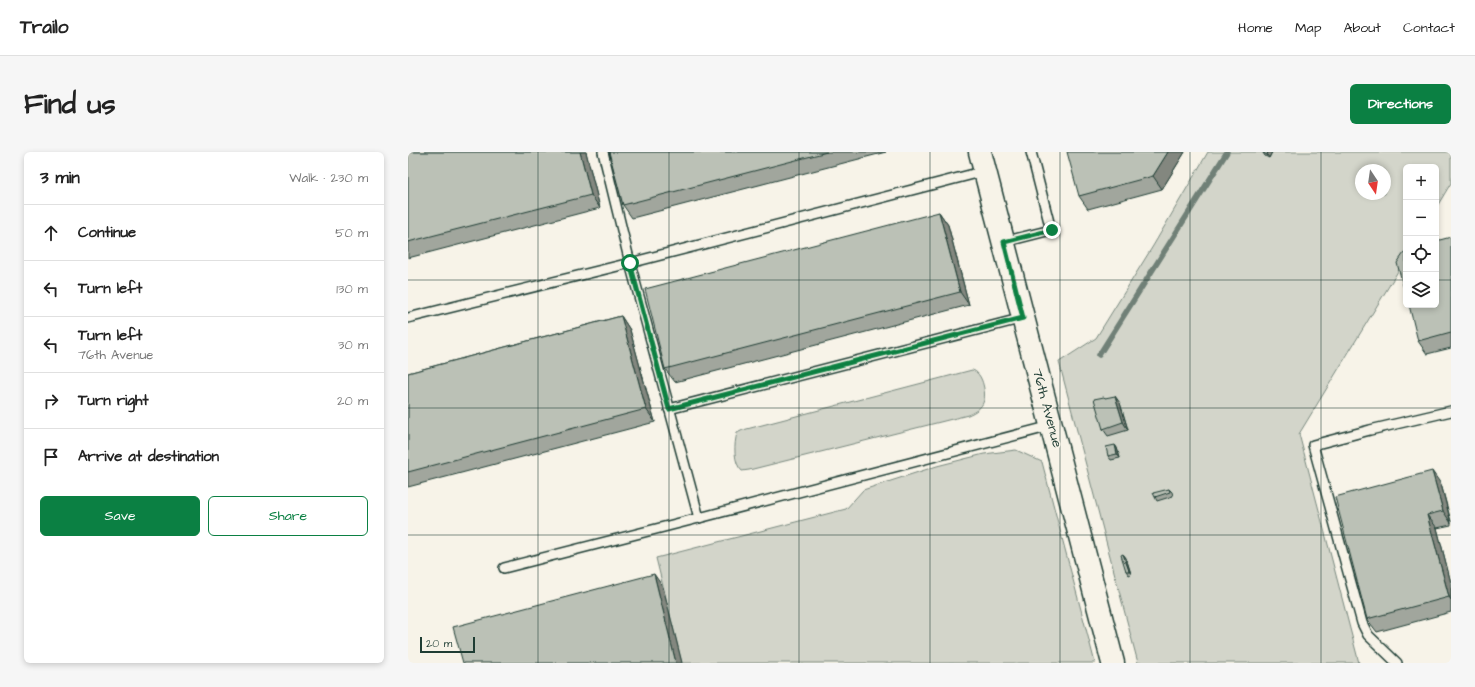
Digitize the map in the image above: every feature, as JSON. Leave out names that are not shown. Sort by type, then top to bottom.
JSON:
[{"type":"street","name":"76th Avenue","points":[[982,161],[1113,663]]},
{"type":"lane","points":[[603,152],[630,263],[699,518]]},
{"type":"lane","points":[[1004,242],[1052,230],[1031,152]]},
{"type":"lane","points":[[408,318],[630,263],[982,161]]},
{"type":"lane","points":[[669,409],[1023,318]]},
{"type":"lane","points":[[1397,663],[1368,635],[1362,623],[1313,445],[1384,426],[1451,411]]},
{"type":"lane","points":[[504,568],[1051,426]]},
{"type":"shaded area","points":[[1208,152],[1451,152],[1451,183],[1439,203],[1439,164],[1403,164],[1403,263],[1299,434],[1359,663],[1138,663],[1059,362],[1096,338],[1153,246]]},
{"type":"shaded area","points":[[972,370],[975,371],[981,378],[984,387],[984,400],[976,411],[968,415],[749,470],[742,471],[739,468],[735,453],[736,437],[737,433],[743,430]]},
{"type":"shaded area","points":[[1016,450],[1042,462],[1095,663],[682,663],[656,558],[846,509],[863,490],[937,466],[984,454]]},
{"type":"building","points":[[408,152],[580,152],[591,195],[408,242]]},
{"type":"building","points":[[609,152],[827,152],[623,205]]},
{"type":"building","points":[[1067,152],[1168,152],[1153,176],[1079,196]]},
{"type":"building","points":[[939,212],[960,292],[665,369],[645,289]]},
{"type":"building","points":[[1451,237],[1451,332],[1418,341],[1410,308],[1439,308],[1439,240]]},
{"type":"building","points":[[1403,254],[1403,285],[1397,263]]},
{"type":"building","points":[[621,316],[646,409],[408,472],[408,373]]},
{"type":"building","points":[[1115,396],[1123,422],[1103,429],[1094,399]]},
{"type":"building","points":[[1115,445],[1117,454],[1108,456],[1106,447]]},
{"type":"building","points":[[1432,471],[1443,511],[1427,515],[1449,597],[1367,619],[1335,497]]},
{"type":"building","points":[[1169,489],[1170,492],[1155,497],[1153,493]]},
{"type":"building","points":[[1123,554],[1129,571],[1126,571],[1121,555]]},
{"type":"building","points":[[654,574],[676,663],[463,663],[453,627]]},
{"type":"waterway","points":[[1099,355],[1227,152]]},
{"type":"route","points":[[630,263],[669,409],[1023,318],[1004,242],[1052,230]]}]
